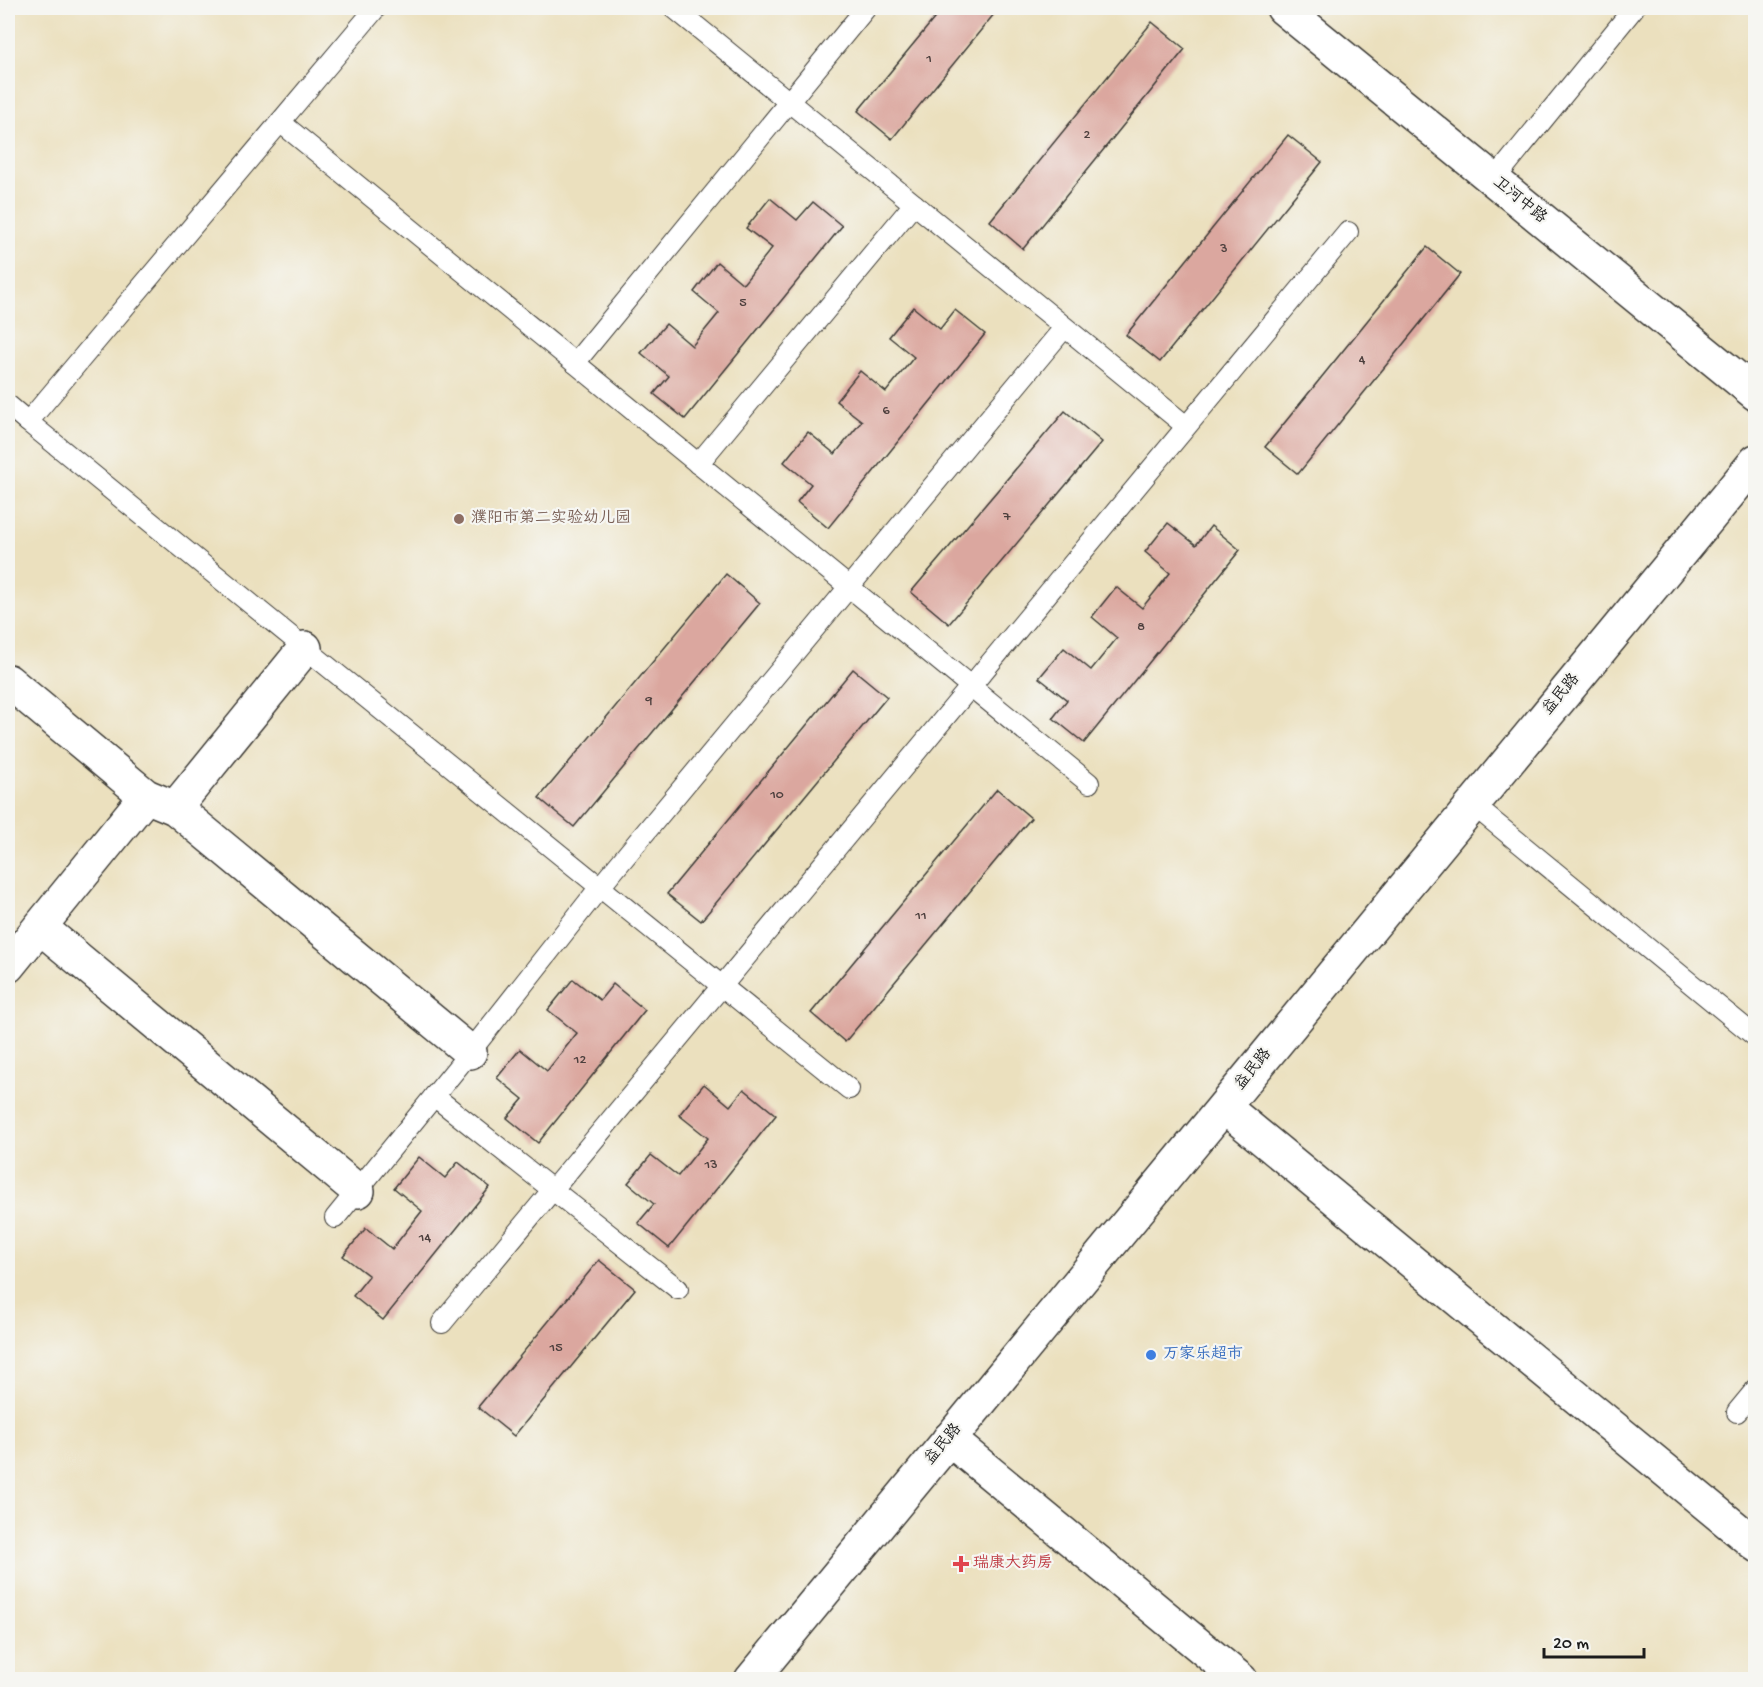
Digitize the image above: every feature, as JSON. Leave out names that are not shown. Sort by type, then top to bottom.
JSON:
[{"type":"street","name":"卫河中路","points":[[1283,8],[1755,394]]},
{"type":"street","name":"益民路","points":[[751,1680],[1755,461]]},
{"type":"street","points":[[8,966],[40,927],[305,648]]},
{"type":"street","points":[[8,681],[470,1052]]},
{"type":"street","points":[[40,927],[358,1191]]},
{"type":"street","points":[[1224,1107],[1755,1545]]},
{"type":"street","points":[[949,1439],[1241,1680]]},
{"type":"lane","points":[[28,422],[376,8]]},
{"type":"lane","points":[[674,8],[1186,426]]},
{"type":"lane","points":[[575,363],[866,8]]},
{"type":"lane","points":[[1494,180],[1634,8]]},
{"type":"lane","points":[[280,122],[1089,783]]},
{"type":"lane","points":[[698,464],[914,204]]},
{"type":"lane","points":[[442,1323],[1348,232]]},
{"type":"lane","points":[[335,1218],[600,887],[1064,328]]},
{"type":"lane","points":[[8,405],[849,1089]]},
{"type":"lane","points":[[1472,804],[1755,1037]]},
{"type":"lane","points":[[434,1096],[678,1289]]},
{"type":"lane","points":[[1737,1412],[1755,1389]]},
{"type":"building","points":[[943,8],[999,8],[892,139],[858,111]]},
{"type":"building","points":[[1152,22],[1185,49],[1023,249],[990,221]]},
{"type":"building","points":[[1288,135],[1322,162],[1160,362],[1126,335]]},
{"type":"building","points":[[770,198],[797,220],[813,202],[842,226],[685,419],[654,394],[669,376],[641,353],[666,324],[692,346],[719,313],[694,292],[717,262],[743,284],[772,248],[746,228]]},
{"type":"building","points":[[1427,247],[1460,274],[1298,474],[1265,447]]},
{"type":"building","points":[[913,307],[940,329],[955,310],[985,334],[828,528],[797,502],[811,484],[784,462],[808,432],[835,454],[862,421],[836,401],[860,371],[886,392],[914,357],[889,337]]},
{"type":"building","points":[[1065,411],[1102,442],[949,624],[911,592]]},
{"type":"building","points":[[1168,523],[1196,545],[1211,526],[1240,550],[1084,743],[1053,718],[1067,700],[1039,678],[1064,648],[1091,670],[1117,638],[1092,617],[1116,587],[1142,608],[1170,573],[1145,552]]},
{"type":"building","points":[[726,574],[760,603],[574,827],[539,798]]},
{"type":"building","points":[[853,669],[887,697],[701,921],[667,894]]},
{"type":"building","points":[[997,789],[1031,818],[845,1042],[811,1013]]},
{"type":"building","points":[[573,979],[600,1000],[613,984],[645,1010],[538,1143],[507,1118],[523,1099],[497,1078],[520,1049],[547,1071],[577,1033],[548,1010]]},
{"type":"building","points":[[704,1084],[730,1106],[744,1089],[776,1115],[669,1248],[638,1223],[654,1204],[628,1183],[651,1155],[678,1176],[708,1138],[679,1115]]},
{"type":"building","points":[[419,1157],[445,1178],[458,1162],[490,1187],[383,1320],[353,1296],[369,1276],[343,1256],[366,1228],[392,1249],[422,1211],[394,1188]]},
{"type":"building","points":[[599,1260],[635,1289],[514,1436],[478,1407]]},
{"type":"place","name":"濮阳市第二实验幼儿园","points":[[459,519]]},
{"type":"place","name":"万家乐超市","points":[[1151,1355]]},
{"type":"place","name":"瑞康大药房","points":[[961,1564]]}]
